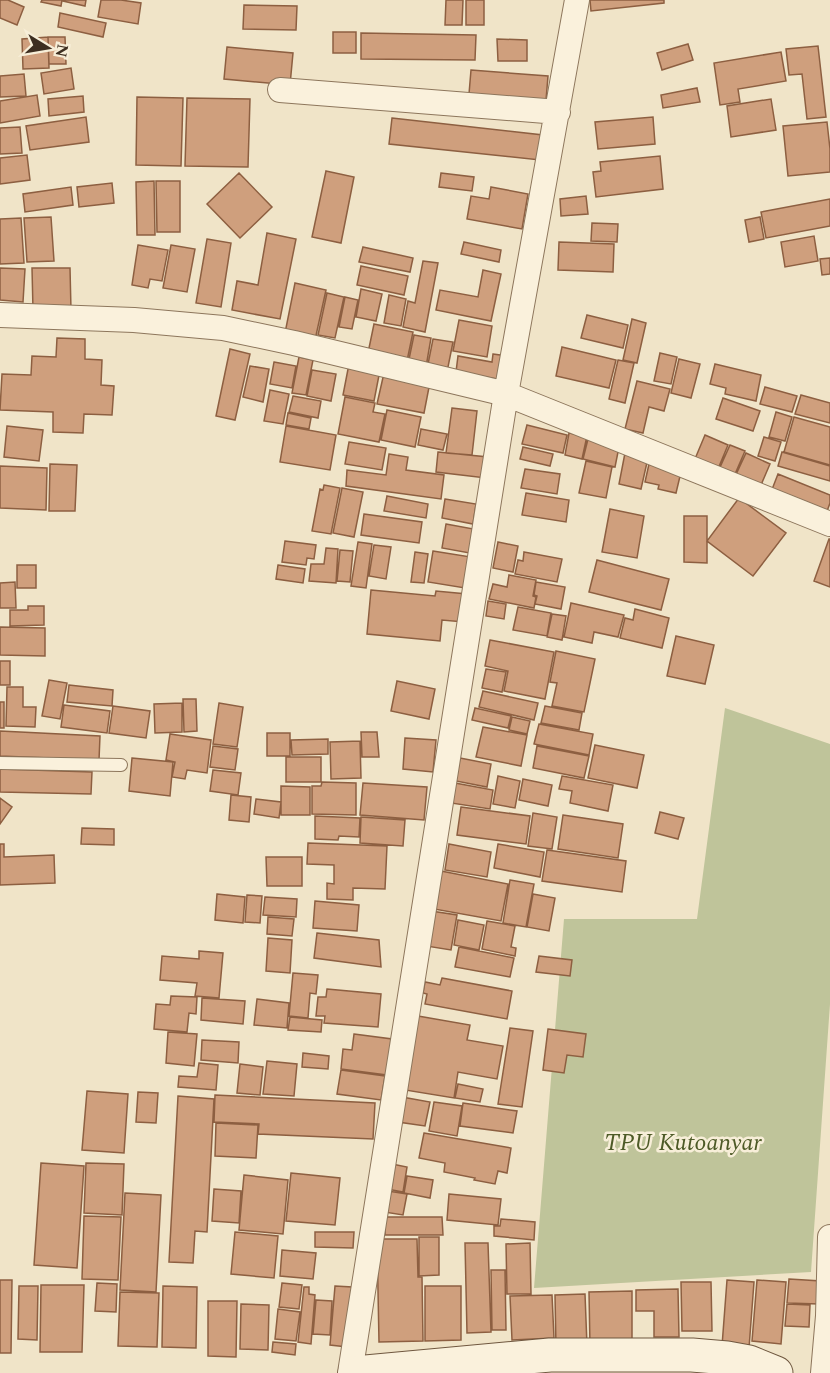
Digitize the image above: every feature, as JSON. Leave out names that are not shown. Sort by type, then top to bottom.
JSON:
[{"type":"main road","points":[[355,1373],[550,1355],[692,1355],[750,1362],[776,1373]]},
{"type":"street","points":[[350,1373],[506,394],[577,0]]},
{"type":"street","points":[[280,90],[558,112]]},
{"type":"street","points":[[0,315],[134,320],[223,328],[506,394],[830,524]]},
{"type":"street","points":[[823,1373],[828,1316],[830,1237]]},
{"type":"lane","points":[[0,763],[121,765]]},
{"type":"green space","name":"TPU Kutoanyar","points":[[725,708],[830,744],[830,1004],[811,1272],[534,1288],[564,919],[697,919]]},
{"type":"building","points":[[0,0],[8,0],[24,7],[17,25],[0,18]]},
{"type":"building","points":[[42,0],[62,0],[61,6],[41,2]]},
{"type":"building","points":[[64,0],[86,0],[85,6]]},
{"type":"building","points":[[101,0],[141,3],[138,24],[98,17]]},
{"type":"building","points":[[446,0],[463,0],[462,25],[445,25]]},
{"type":"building","points":[[466,0],[484,0],[484,25],[466,25]]},
{"type":"building","points":[[590,0],[664,0],[664,3],[591,11]]},
{"type":"building","points":[[244,5],[297,6],[296,30],[243,29]]},
{"type":"building","points":[[60,13],[106,23],[103,37],[58,27]]},
{"type":"building","points":[[333,32],[356,32],[356,53],[333,53]]},
{"type":"building","points":[[361,33],[476,35],[475,60],[361,59]]},
{"type":"building","points":[[48,37],[49,68],[23,69],[22,39]]},
{"type":"building","points":[[48,37],[65,37],[66,64],[49,64]]},
{"type":"building","points":[[497,39],[527,40],[527,61],[498,61]]},
{"type":"building","points":[[688,44],[693,60],[662,70],[657,53]]},
{"type":"building","points":[[818,46],[826,117],[807,119],[802,74],[789,75],[786,49]]},
{"type":"building","points":[[227,47],[293,53],[290,85],[224,79]]},
{"type":"building","points":[[781,52],[786,81],[738,89],[740,102],[720,105],[714,63]]},
{"type":"building","points":[[71,68],[74,89],[44,94],[41,73]]},
{"type":"building","points":[[471,70],[548,76],[546,100],[469,94]]},
{"type":"building","points":[[24,74],[26,96],[0,97],[0,76]]},
{"type":"building","points":[[697,88],[700,102],[663,108],[661,95]]},
{"type":"building","points":[[37,95],[40,116],[0,123],[0,101]]},
{"type":"building","points":[[83,96],[84,112],[49,116],[48,99]]},
{"type":"building","points":[[137,97],[183,98],[181,166],[136,165]]},
{"type":"building","points":[[187,98],[250,99],[248,167],[185,166]]},
{"type":"building","points":[[771,99],[776,130],[731,137],[727,106]]},
{"type":"building","points":[[86,117],[89,142],[30,150],[26,126]]},
{"type":"building","points":[[653,117],[655,144],[598,149],[595,122]]},
{"type":"building","points":[[392,118],[543,135],[540,160],[389,144]]},
{"type":"building","points":[[827,122],[830,172],[788,176],[783,126]]},
{"type":"building","points":[[20,127],[22,153],[0,154],[0,128]]},
{"type":"building","points":[[27,155],[30,180],[0,184],[0,158]]},
{"type":"building","points":[[660,156],[663,189],[596,197],[593,172],[601,171],[600,162]]},
{"type":"building","points":[[326,171],[354,177],[341,243],[312,237]]},
{"type":"building","points":[[239,173],[272,207],[240,238],[207,204]]},
{"type":"building","points":[[441,173],[474,177],[472,191],[439,187]]},
{"type":"building","points":[[154,181],[155,235],[137,235],[136,182]]},
{"type":"building","points":[[156,181],[180,181],[180,232],[157,232]]},
{"type":"building","points":[[112,183],[114,203],[79,207],[77,187]]},
{"type":"building","points":[[71,187],[73,205],[25,212],[23,194]]},
{"type":"building","points":[[491,187],[528,194],[522,229],[467,219],[471,196],[489,199]]},
{"type":"building","points":[[586,196],[588,214],[561,216],[560,199]]},
{"type":"building","points":[[830,199],[830,226],[766,238],[761,212]]},
{"type":"building","points":[[51,217],[54,261],[27,262],[24,218]]},
{"type":"building","points":[[760,217],[764,239],[749,242],[745,220]]},
{"type":"building","points":[[21,218],[24,263],[0,264],[0,219]]},
{"type":"building","points":[[592,223],[618,224],[617,242],[591,241]]},
{"type":"building","points":[[267,233],[296,239],[280,319],[232,310],[237,281],[258,285]]},
{"type":"building","points":[[814,236],[818,261],[785,267],[781,242]]},
{"type":"building","points":[[207,239],[231,243],[221,307],[196,303]]},
{"type":"building","points":[[464,242],[501,250],[499,262],[461,254]]},
{"type":"building","points":[[559,242],[614,244],[613,272],[558,270]]},
{"type":"building","points":[[138,245],[168,250],[162,281],[150,279],[148,288],[132,285]]},
{"type":"building","points":[[171,245],[195,249],[187,292],[163,288]]},
{"type":"building","points":[[363,247],[413,258],[410,272],[359,262]]},
{"type":"building","points":[[830,258],[830,274],[822,275],[820,259]]},
{"type":"building","points":[[423,261],[438,263],[425,332],[403,327],[408,301],[415,303]]},
{"type":"building","points":[[361,266],[408,276],[404,295],[357,285]]},
{"type":"building","points":[[0,268],[25,269],[23,302],[0,300]]},
{"type":"building","points":[[32,268],[70,268],[71,310],[33,310]]},
{"type":"building","points":[[483,270],[501,274],[491,321],[436,310],[440,290],[478,297]]},
{"type":"building","points":[[295,283],[326,290],[315,340],[285,333]]},
{"type":"building","points":[[361,289],[382,294],[376,321],[356,317]]},
{"type":"building","points":[[327,293],[344,297],[335,338],[318,335]]},
{"type":"building","points":[[389,295],[406,299],[401,326],[384,323]]},
{"type":"building","points":[[345,297],[358,300],[352,329],[339,327]]},
{"type":"building","points":[[587,315],[628,325],[623,348],[581,338]]},
{"type":"building","points":[[632,319],[646,323],[637,363],[623,360]]},
{"type":"building","points":[[459,320],[492,326],[487,357],[453,351]]},
{"type":"building","points":[[374,324],[413,332],[407,361],[368,353]]},
{"type":"building","points":[[414,335],[431,338],[426,367],[408,364]]},
{"type":"building","points":[[57,338],[85,339],[85,359],[102,360],[101,385],[114,386],[112,415],[84,414],[83,433],[53,432],[53,412],[0,410],[2,374],[31,375],[32,356],[56,357]]},
{"type":"building","points":[[433,339],[453,342],[447,372],[427,369]]},
{"type":"building","points":[[562,347],[616,360],[609,388],[556,376]]},
{"type":"building","points":[[230,349],[250,354],[235,420],[216,416]]},
{"type":"building","points":[[660,353],[677,357],[671,384],[654,381]]},
{"type":"building","points":[[493,354],[507,356],[503,380],[456,372],[458,356],[492,362]]},
{"type":"building","points":[[299,357],[313,360],[306,395],[292,393]]},
{"type":"building","points":[[679,359],[700,364],[691,398],[671,393]]},
{"type":"building","points":[[618,360],[634,363],[625,403],[609,399]]},
{"type":"building","points":[[274,362],[296,366],[292,388],[270,384]]},
{"type":"building","points":[[349,364],[380,370],[374,401],[343,395]]},
{"type":"building","points":[[715,364],[761,375],[756,401],[725,394],[726,388],[710,384]]},
{"type":"building","points":[[250,366],[269,369],[263,402],[243,397]]},
{"type":"building","points":[[312,370],[336,374],[331,401],[307,396]]},
{"type":"building","points":[[384,373],[430,382],[424,413],[377,404]]},
{"type":"building","points":[[637,381],[670,389],[664,411],[649,407],[643,433],[625,429]]},
{"type":"building","points":[[765,387],[797,396],[792,412],[760,404]]},
{"type":"building","points":[[270,390],[289,394],[283,424],[264,421]]},
{"type":"building","points":[[801,395],[830,403],[830,423],[795,414]]},
{"type":"building","points":[[293,396],[321,401],[318,418],[289,412]]},
{"type":"building","points":[[345,397],[375,403],[373,412],[385,414],[379,442],[338,434]]},
{"type":"building","points":[[723,398],[760,411],[753,431],[716,419]]},
{"type":"building","points":[[452,408],[477,411],[472,455],[446,453]]},
{"type":"building","points":[[387,410],[421,417],[415,447],[381,440]]},
{"type":"building","points":[[776,412],[792,417],[785,441],[769,437]]},
{"type":"building","points":[[288,413],[311,418],[309,429],[286,425]]},
{"type":"building","points":[[794,417],[830,427],[830,465],[784,452]]},
{"type":"building","points":[[527,425],[567,435],[563,453],[522,444]]},
{"type":"building","points":[[7,426],[43,430],[39,461],[4,457]]},
{"type":"building","points":[[286,426],[336,435],[330,470],[280,462]]},
{"type":"building","points":[[421,429],[447,434],[443,450],[418,445]]},
{"type":"building","points":[[569,433],[587,436],[582,459],[565,455]]},
{"type":"building","points":[[705,435],[728,445],[715,476],[692,466]]},
{"type":"building","points":[[764,437],[781,442],[775,461],[758,456]]},
{"type":"building","points":[[588,439],[619,447],[615,467],[583,459]]},
{"type":"building","points":[[349,442],[386,448],[382,470],[345,464]]},
{"type":"building","points":[[730,445],[745,451],[732,481],[717,474]]},
{"type":"building","points":[[523,447],[553,454],[550,466],[520,459]]},
{"type":"building","points":[[438,452],[488,457],[486,478],[436,472]]},
{"type":"building","points":[[782,452],[830,466],[830,481],[778,466]]},
{"type":"building","points":[[625,453],[648,458],[641,489],[619,484]]},
{"type":"building","points":[[746,453],[770,464],[758,492],[733,481]]},
{"type":"building","points":[[389,454],[408,457],[406,470],[444,475],[441,499],[346,486],[347,470],[386,475]]},
{"type":"building","points":[[586,461],[612,467],[606,498],[579,493]]},
{"type":"building","points":[[50,464],[77,465],[75,511],[49,511]]},
{"type":"building","points":[[649,464],[681,472],[676,493],[658,489],[659,485],[645,482]]},
{"type":"building","points":[[0,466],[47,468],[46,510],[0,508]]},
{"type":"building","points":[[525,469],[560,474],[557,494],[521,488]]},
{"type":"building","points":[[778,474],[830,495],[826,514],[771,492]]},
{"type":"building","points":[[324,485],[340,488],[331,534],[312,531],[320,489],[323,490]]},
{"type":"building","points":[[342,488],[363,492],[354,537],[333,533]]},
{"type":"building","points":[[526,493],[569,500],[566,522],[522,515]]},
{"type":"building","points":[[387,496],[428,504],[426,518],[384,511]]},
{"type":"building","points":[[739,498],[786,533],[753,576],[707,541]]},
{"type":"building","points":[[445,499],[476,504],[473,524],[442,518]]},
{"type":"building","points":[[610,509],[644,516],[637,558],[602,552]]},
{"type":"building","points":[[364,514],[422,522],[419,543],[361,535]]},
{"type":"building","points":[[684,516],[707,516],[707,563],[684,562]]},
{"type":"building","points":[[446,524],[479,530],[475,554],[442,548]]},
{"type":"building","points":[[830,539],[830,587],[814,581]]},
{"type":"building","points":[[285,541],[316,545],[314,559],[307,558],[306,565],[282,562]]},
{"type":"building","points":[[358,542],[372,544],[366,588],[351,586]]},
{"type":"building","points":[[498,542],[518,546],[513,572],[493,568]]},
{"type":"building","points":[[374,545],[391,547],[386,579],[369,576]]},
{"type":"building","points":[[326,548],[338,549],[336,583],[309,581],[311,564],[324,564]]},
{"type":"building","points":[[340,550],[353,551],[350,582],[337,581]]},
{"type":"building","points":[[433,551],[471,557],[465,588],[428,582]]},
{"type":"building","points":[[415,552],[428,554],[424,583],[411,582]]},
{"type":"building","points":[[524,552],[562,559],[557,582],[515,574],[518,560],[523,561]]},
{"type":"building","points":[[597,560],[669,579],[661,610],[589,592]]},
{"type":"building","points":[[17,565],[36,565],[36,588],[17,588]]},
{"type":"building","points":[[278,565],[305,569],[303,583],[276,579]]},
{"type":"building","points":[[509,575],[536,580],[533,596],[536,597],[534,608],[489,599],[493,584],[507,587]]},
{"type":"building","points":[[15,582],[16,608],[0,608],[0,583]]},
{"type":"building","points":[[536,582],[565,587],[561,609],[535,604]]},
{"type":"building","points":[[371,590],[435,596],[436,591],[467,594],[464,622],[442,620],[440,641],[367,634]]},
{"type":"building","points":[[488,601],[506,604],[504,619],[486,616]]},
{"type":"building","points":[[571,603],[624,615],[618,637],[594,632],[592,643],[564,637]]},
{"type":"building","points":[[28,606],[44,606],[44,625],[10,626],[10,610],[28,610]]},
{"type":"building","points":[[518,607],[551,613],[547,636],[513,630]]},
{"type":"building","points":[[635,609],[669,618],[662,648],[620,638],[625,618],[633,620]]},
{"type":"building","points":[[552,614],[566,616],[562,640],[547,637]]},
{"type":"building","points":[[0,627],[45,628],[45,656],[0,655]]},
{"type":"building","points":[[676,636],[714,645],[705,684],[667,676]]},
{"type":"building","points":[[490,640],[554,652],[545,699],[504,691],[508,671],[485,666]]},
{"type":"building","points":[[556,651],[595,659],[584,712],[552,706],[557,683],[550,682]]},
{"type":"building","points":[[0,661],[10,661],[10,685],[0,685]]},
{"type":"building","points":[[486,669],[506,672],[502,692],[482,688]]},
{"type":"building","points":[[49,680],[67,683],[60,719],[42,716]]},
{"type":"building","points":[[397,681],[435,689],[429,719],[391,711]]},
{"type":"building","points":[[69,685],[113,690],[112,706],[67,702]]},
{"type":"building","points":[[7,687],[23,687],[23,707],[36,707],[35,727],[6,726]]},
{"type":"building","points":[[483,691],[538,703],[534,720],[479,707]]},
{"type":"building","points":[[183,699],[196,699],[197,731],[184,732]]},
{"type":"building","points":[[0,702],[4,702],[4,728],[0,728]]},
{"type":"building","points":[[182,703],[182,732],[155,733],[154,704]]},
{"type":"building","points":[[219,703],[243,707],[237,747],[213,744]]},
{"type":"building","points":[[64,705],[110,711],[107,733],[61,727]]},
{"type":"building","points":[[113,706],[150,711],[146,738],[109,733]]},
{"type":"building","points":[[545,706],[582,713],[579,730],[541,723]]},
{"type":"building","points":[[475,708],[511,716],[508,728],[472,720]]},
{"type":"building","points":[[512,717],[530,721],[527,734],[509,730]]},
{"type":"building","points":[[539,724],[593,734],[589,755],[534,744]]},
{"type":"building","points":[[483,727],[527,735],[521,766],[476,757]]},
{"type":"building","points":[[0,731],[100,736],[99,760],[0,756]]},
{"type":"building","points":[[361,732],[377,732],[379,757],[362,757]]},
{"type":"building","points":[[267,733],[290,733],[290,756],[267,756]]},
{"type":"building","points":[[170,734],[211,740],[207,773],[187,770],[185,779],[172,777],[175,762],[166,760]]},
{"type":"building","points":[[405,738],[436,740],[433,772],[403,769]]},
{"type":"building","points":[[328,739],[328,754],[292,755],[291,740]]},
{"type":"building","points":[[360,741],[361,778],[331,779],[330,742]]},
{"type":"building","points":[[595,745],[644,755],[637,788],[588,778]]},
{"type":"building","points":[[213,746],[238,749],[235,770],[210,767]]},
{"type":"building","points":[[537,746],[589,756],[584,778],[533,768]]},
{"type":"building","points":[[286,757],[321,757],[321,782],[286,782]]},
{"type":"building","points":[[132,758],[173,762],[170,796],[129,791]]},
{"type":"building","points":[[460,758],[491,764],[487,787],[456,781]]},
{"type":"building","points":[[0,769],[92,772],[91,794],[0,792]]},
{"type":"building","points":[[213,770],[241,773],[238,795],[210,791]]},
{"type":"building","points":[[498,776],[520,781],[515,808],[493,804]]},
{"type":"building","points":[[562,776],[613,785],[608,811],[570,803],[572,791],[559,789]]},
{"type":"building","points":[[523,779],[552,785],[548,806],[519,800]]},
{"type":"building","points":[[322,782],[356,783],[356,815],[312,814],[312,786],[321,786]]},
{"type":"building","points":[[363,783],[427,787],[424,820],[360,815]]},
{"type":"building","points":[[455,783],[493,790],[490,809],[451,803]]},
{"type":"building","points":[[281,786],[310,787],[310,815],[281,815]]},
{"type":"building","points":[[231,795],[251,797],[249,822],[229,820]]},
{"type":"building","points":[[0,798],[12,807],[0,824]]},
{"type":"building","points":[[256,799],[281,802],[279,818],[254,814]]},
{"type":"building","points":[[461,807],[530,816],[526,844],[457,835]]},
{"type":"building","points":[[660,812],[684,818],[678,839],[655,833]]},
{"type":"building","points":[[533,813],[557,817],[552,849],[528,846]]},
{"type":"building","points":[[563,815],[623,824],[618,858],[558,849]]},
{"type":"building","points":[[315,816],[360,818],[359,837],[339,836],[338,840],[315,839]]},
{"type":"building","points":[[361,817],[405,820],[403,846],[360,843]]},
{"type":"building","points":[[82,828],[114,829],[114,845],[81,844]]},
{"type":"building","points":[[308,843],[387,846],[385,889],[353,888],[353,900],[327,899],[327,883],[334,884],[334,865],[307,864]]},
{"type":"building","points":[[0,844],[4,844],[4,857],[54,855],[55,883],[0,885]]},
{"type":"building","points":[[449,844],[491,852],[487,877],[445,870]]},
{"type":"building","points":[[498,844],[544,852],[540,877],[494,868]]},
{"type":"building","points":[[547,850],[626,861],[622,892],[542,881]]},
{"type":"building","points":[[266,857],[302,857],[302,886],[267,886]]},
{"type":"building","points":[[441,871],[508,884],[501,921],[434,909]]},
{"type":"building","points":[[510,880],[534,884],[526,927],[503,923]]},
{"type":"building","points":[[217,894],[245,897],[243,923],[215,920]]},
{"type":"building","points":[[533,894],[555,898],[549,931],[527,927]]},
{"type":"building","points":[[247,895],[262,896],[260,923],[245,922]]},
{"type":"building","points":[[265,897],[297,899],[296,917],[263,915]]},
{"type":"building","points":[[315,901],[359,905],[357,931],[313,928]]},
{"type":"building","points":[[431,911],[457,915],[451,950],[426,946]]},
{"type":"building","points":[[268,917],[294,919],[292,936],[267,934]]},
{"type":"building","points":[[458,920],[484,925],[479,950],[454,945]]},
{"type":"building","points":[[487,921],[515,926],[511,947],[516,948],[515,956],[482,949]]},
{"type":"building","points":[[317,933],[379,940],[381,967],[314,958]]},
{"type":"building","points":[[268,938],[292,940],[290,973],[266,971]]},
{"type":"building","points":[[459,947],[514,958],[510,977],[455,967]]},
{"type":"building","points":[[199,951],[223,953],[219,998],[195,996],[197,983],[160,980],[162,956],[199,959]]},
{"type":"building","points":[[539,956],[572,960],[570,976],[536,972]]},
{"type":"building","points":[[293,973],[318,975],[316,994],[310,993],[308,1018],[289,1016]]},
{"type":"building","points":[[442,978],[512,991],[507,1019],[425,1004],[427,994],[423,993],[425,982],[440,985]]},
{"type":"building","points":[[327,989],[381,994],[378,1027],[324,1023],[325,1016],[316,1016],[318,997],[326,997]]},
{"type":"building","points":[[171,996],[197,997],[196,1014],[189,1013],[187,1032],[154,1029],[156,1004],[170,1005]]},
{"type":"building","points":[[202,998],[245,1001],[243,1024],[201,1020]]},
{"type":"building","points":[[257,999],[289,1003],[287,1028],[254,1025]]},
{"type":"building","points":[[418,1016],[470,1025],[467,1040],[503,1046],[497,1079],[458,1072],[454,1098],[405,1090]]},
{"type":"building","points":[[290,1017],[322,1020],[321,1032],[288,1030]]},
{"type":"building","points":[[510,1028],[533,1031],[522,1107],[498,1104]]},
{"type":"building","points":[[548,1029],[586,1034],[583,1057],[567,1055],[564,1073],[543,1070]]},
{"type":"building","points":[[168,1032],[197,1034],[194,1066],[166,1063]]},
{"type":"building","points":[[354,1034],[392,1039],[387,1075],[341,1069],[343,1049],[352,1050]]},
{"type":"building","points":[[202,1040],[239,1042],[238,1063],[201,1060]]},
{"type":"building","points":[[303,1053],[329,1056],[328,1069],[302,1067]]},
{"type":"building","points":[[267,1061],[297,1064],[294,1096],[263,1094]]},
{"type":"building","points":[[199,1063],[218,1065],[216,1090],[178,1087],[179,1076],[197,1077]]},
{"type":"building","points":[[240,1064],[263,1067],[260,1095],[237,1093]]},
{"type":"building","points":[[341,1070],[385,1076],[381,1100],[337,1094]]},
{"type":"building","points":[[458,1084],[483,1089],[480,1102],[455,1098]]},
{"type":"building","points":[[87,1091],[128,1094],[124,1153],[82,1150]]},
{"type":"building","points":[[138,1092],[158,1093],[156,1123],[136,1122]]},
{"type":"building","points":[[215,1095],[375,1103],[373,1139],[258,1134],[259,1124],[214,1122]]},
{"type":"building","points":[[178,1096],[214,1099],[207,1232],[195,1231],[193,1263],[169,1262]]},
{"type":"building","points":[[402,1097],[430,1102],[425,1126],[398,1122]]},
{"type":"building","points":[[434,1102],[462,1106],[457,1136],[429,1131]]},
{"type":"building","points":[[463,1103],[517,1111],[513,1133],[460,1126]]},
{"type":"building","points":[[216,1123],[258,1125],[256,1158],[215,1156]]},
{"type":"building","points":[[424,1133],[511,1148],[507,1173],[498,1171],[495,1184],[444,1172],[445,1163],[419,1158]]},
{"type":"building","points":[[41,1163],[84,1166],[77,1268],[34,1265]]},
{"type":"building","points":[[86,1163],[124,1164],[122,1215],[84,1213]]},
{"type":"building","points":[[392,1164],[407,1167],[403,1192],[387,1189]]},
{"type":"building","points":[[291,1173],[340,1178],[335,1225],[286,1221]]},
{"type":"building","points":[[244,1175],[288,1180],[283,1234],[239,1230]]},
{"type":"building","points":[[407,1176],[433,1180],[430,1198],[404,1193]]},
{"type":"building","points":[[214,1189],[241,1191],[239,1223],[212,1221]]},
{"type":"building","points":[[388,1191],[407,1194],[403,1215],[384,1212]]},
{"type":"building","points":[[125,1193],[161,1195],[156,1292],[120,1290]]},
{"type":"building","points":[[449,1194],[501,1199],[498,1225],[447,1220]]},
{"type":"building","points":[[84,1216],[121,1217],[118,1280],[82,1279]]},
{"type":"building","points":[[385,1217],[442,1217],[443,1235],[385,1235]]},
{"type":"building","points":[[501,1219],[535,1222],[534,1240],[494,1236],[494,1226],[500,1226]]},
{"type":"building","points":[[235,1232],[278,1236],[274,1278],[231,1274]]},
{"type":"building","points":[[315,1232],[354,1232],[353,1248],[315,1247]]},
{"type":"building","points":[[419,1237],[439,1237],[439,1275],[419,1276]]},
{"type":"building","points":[[377,1239],[417,1239],[418,1277],[422,1277],[423,1341],[379,1342]]},
{"type":"building","points":[[465,1243],[488,1243],[491,1332],[467,1333]]},
{"type":"building","points":[[530,1243],[531,1294],[507,1294],[506,1244]]},
{"type":"building","points":[[282,1250],[316,1253],[313,1279],[280,1276]]},
{"type":"building","points":[[491,1270],[505,1270],[506,1330],[492,1330]]},
{"type":"building","points":[[789,1279],[821,1281],[819,1304],[787,1303]]},
{"type":"building","points":[[0,1280],[12,1280],[11,1353],[0,1353]]},
{"type":"building","points":[[727,1280],[754,1282],[749,1348],[722,1346]]},
{"type":"building","points":[[757,1280],[786,1282],[781,1344],[752,1341]]},
{"type":"building","points":[[681,1282],[711,1282],[712,1331],[682,1331]]},
{"type":"building","points":[[97,1283],[117,1284],[116,1312],[95,1311]]},
{"type":"building","points":[[282,1283],[302,1285],[299,1309],[279,1307]]},
{"type":"building","points":[[41,1285],[84,1285],[82,1352],[40,1352]]},
{"type":"building","points":[[19,1286],[38,1286],[37,1340],[18,1339]]},
{"type":"building","points":[[163,1286],[197,1287],[196,1348],[162,1347]]},
{"type":"building","points":[[335,1286],[352,1287],[347,1347],[330,1345]]},
{"type":"building","points":[[425,1286],[461,1286],[461,1340],[425,1341]]},
{"type":"building","points":[[304,1287],[309,1287],[309,1294],[315,1295],[311,1344],[298,1342]]},
{"type":"building","points":[[678,1289],[679,1337],[654,1337],[654,1311],[636,1311],[636,1290]]},
{"type":"building","points":[[632,1291],[632,1345],[590,1346],[589,1292]]},
{"type":"building","points":[[120,1292],[159,1293],[157,1347],[118,1346]]},
{"type":"building","points":[[585,1294],[587,1346],[556,1347],[555,1295]]},
{"type":"building","points":[[552,1295],[554,1338],[512,1340],[510,1296]]},
{"type":"building","points":[[316,1300],[332,1301],[330,1335],[313,1334]]},
{"type":"building","points":[[208,1301],[237,1301],[236,1357],[208,1356]]},
{"type":"building","points":[[241,1304],[269,1305],[268,1350],[240,1349]]},
{"type":"building","points":[[787,1304],[810,1305],[809,1327],[785,1326]]},
{"type":"building","points":[[278,1309],[300,1312],[296,1341],[275,1339]]},
{"type":"building","points":[[273,1342],[296,1344],[295,1355],[272,1352]]}]
